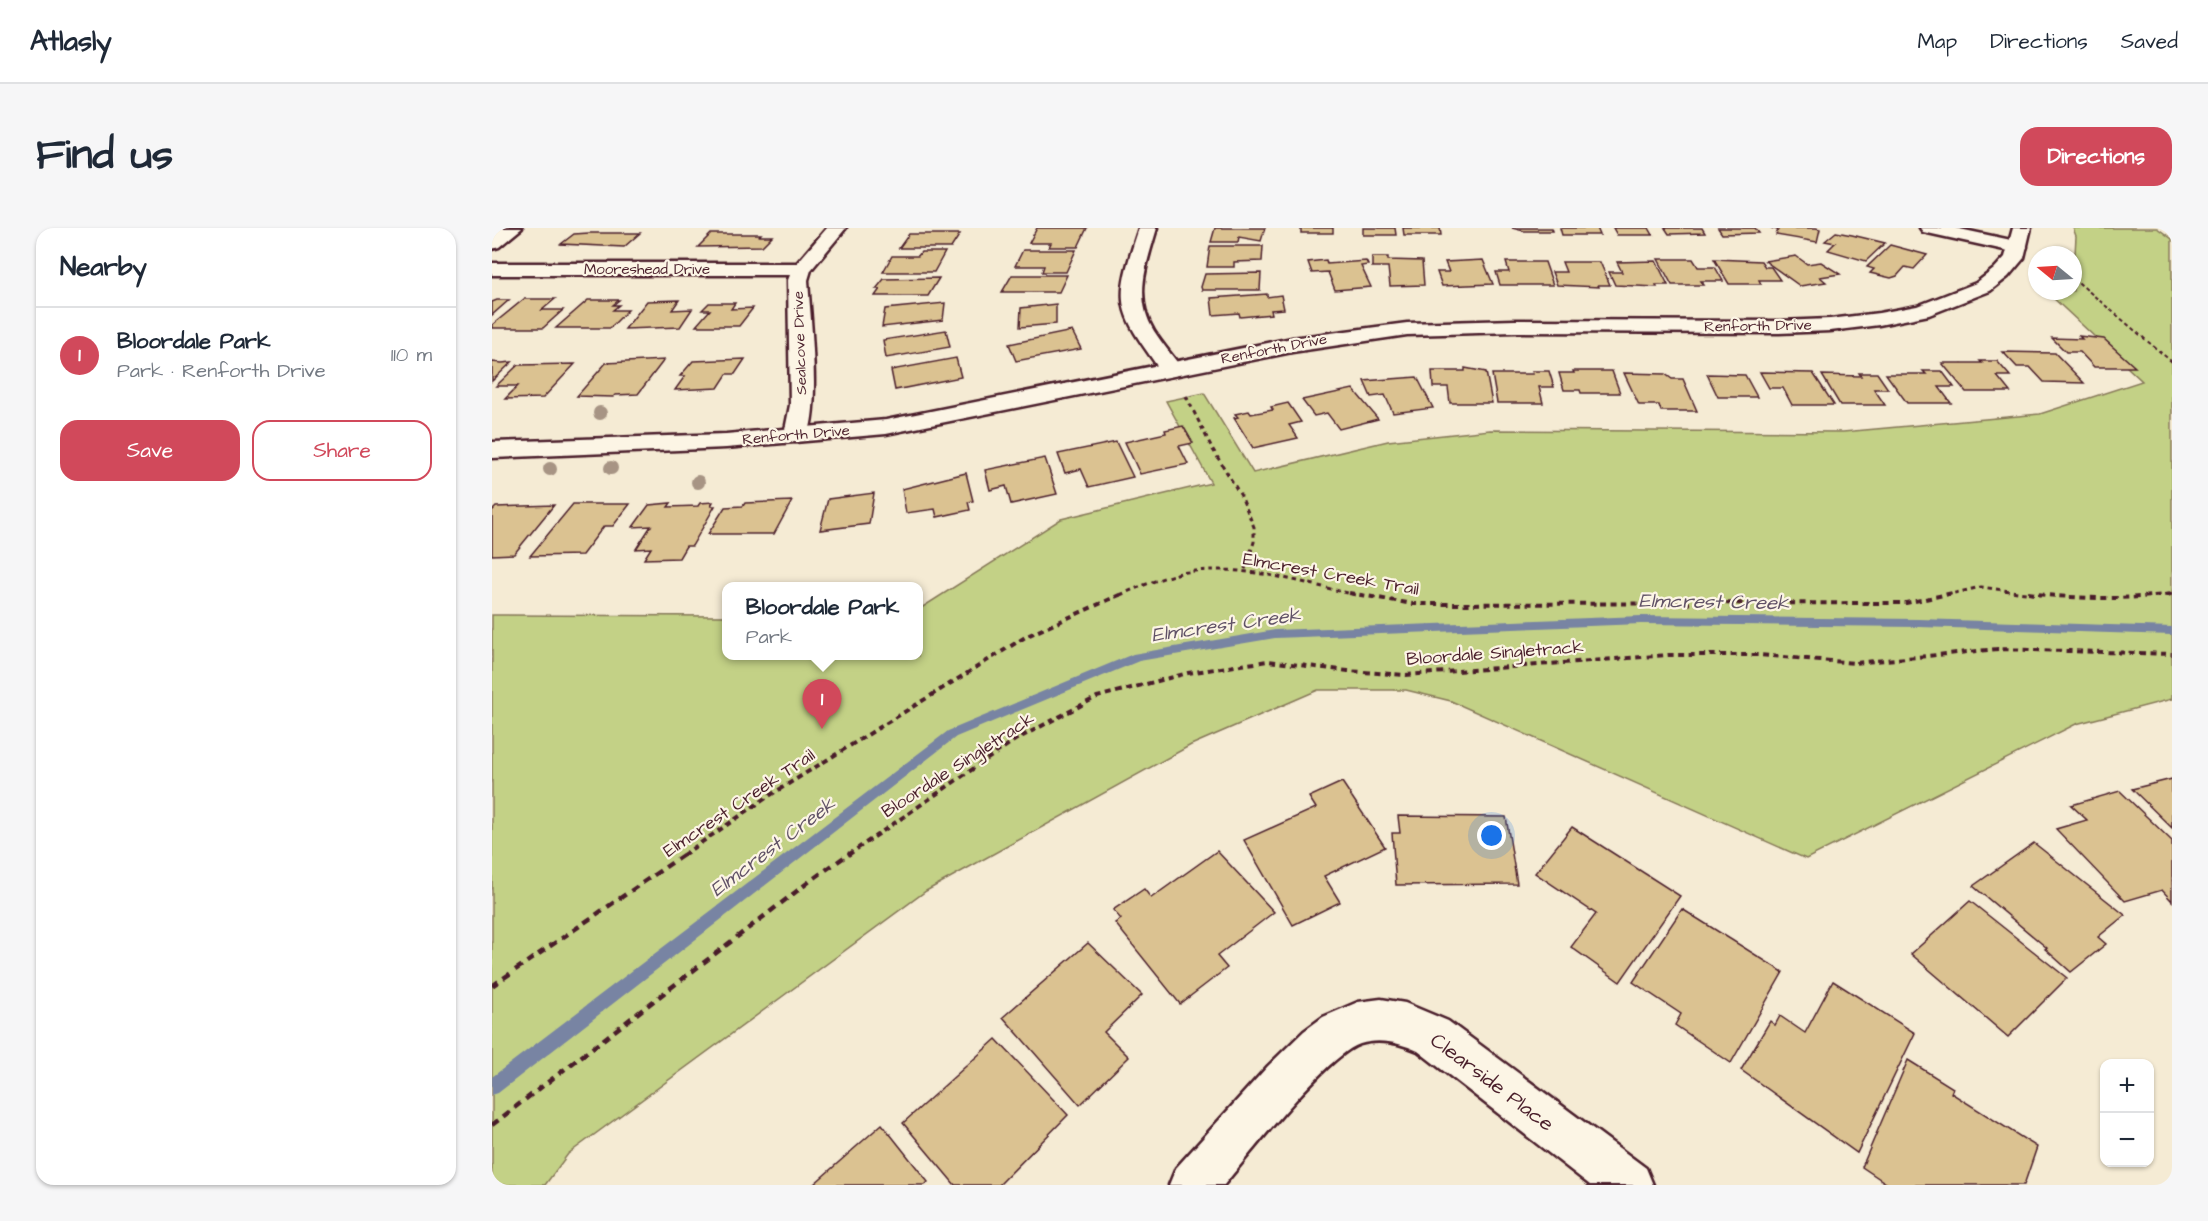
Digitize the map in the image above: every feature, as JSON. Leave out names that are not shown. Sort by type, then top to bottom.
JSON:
[{"type":"street","points":[[492,243],[513,228]]},
{"type":"street","name":"Sealcove Drive","points":[[796,435],[802,405],[797,289],[802,269],[837,228]]},
{"type":"street","points":[[1148,228],[1133,279],[1133,306],[1146,334],[1171,369]]},
{"type":"street","points":[[1929,228],[2020,238]]},
{"type":"street","name":"Renforth Drive","points":[[492,450],[796,435],[886,427],[1336,337],[1447,327],[1779,327],[1830,325],[1879,319],[1922,311],[1983,287],[2009,265],[2020,238]]},
{"type":"street","name":"Mooreshead Drive","points":[[492,269],[802,269]]},
{"type":"street","name":"Clearside Place","points":[[1193,1185],[1302,1061],[1330,1035],[1354,1024],[1375,1020],[1406,1023],[1433,1036],[1629,1185]]},
{"type":"path","points":[[2082,286],[2172,362]]},
{"type":"path","points":[[1171,369],[1249,512],[1254,527],[1254,542],[1244,572]]},
{"type":"path","name":"Elmcrest Creek Trail","points":[[492,986],[772,794],[1027,636],[1087,608],[1178,574],[1219,570],[1244,572],[1376,599],[1413,604],[1906,603],[1981,587],[2067,598],[2142,598],[2172,594]]},
{"type":"path","name":"Bloordale Singletrack","points":[[492,1125],[810,881],[1015,740],[1097,697],[1188,673],[1268,661],[1347,671],[1406,675],[1668,655],[1759,655],[1855,663],[1998,650],[2172,654]]},
{"type":"green space","points":[[2073,228],[2157,228],[2172,239],[2172,699],[2076,724],[1806,859],[1451,701],[1406,690],[1318,690],[1191,745],[926,891],[568,1154],[545,1185],[492,1185],[492,615],[722,616],[722,660],[923,660],[923,607],[1061,519],[1211,483],[1166,401],[1204,393],[1253,473],[1388,441],[1490,430],[1843,432],[2040,414],[2142,381],[2055,300],[2082,300],[2082,246],[2075,246],[2076,236]]},
{"type":"building","points":[[1037,228],[1087,228],[1078,247],[1049,247],[1051,243],[1029,243]]},
{"type":"building","points":[[1215,228],[1265,228],[1261,241],[1239,237],[1238,242],[1211,242]]},
{"type":"building","points":[[1301,228],[1333,228],[1333,233],[1301,233]]},
{"type":"building","points":[[1363,228],[1395,228],[1396,235],[1363,235]]},
{"type":"building","points":[[1403,228],[1440,228],[1441,235],[1404,235]]},
{"type":"building","points":[[1512,228],[1552,228],[1553,231],[1524,231]]},
{"type":"building","points":[[1560,228],[1597,228],[1600,235],[1562,235]]},
{"type":"building","points":[[1613,228],[1649,228],[1653,235],[1617,235]]},
{"type":"building","points":[[1665,228],[1702,228],[1705,233],[1669,234]]},
{"type":"building","points":[[1718,228],[1755,228],[1759,233],[1722,234]]},
{"type":"building","points":[[1771,228],[1820,229],[1817,242],[1776,235],[1778,230]]},
{"type":"building","points":[[1836,232],[1885,243],[1866,261],[1828,250],[1835,243],[1825,241]]},
{"type":"building","points":[[640,233],[624,247],[561,244],[574,234]]},
{"type":"building","points":[[711,234],[772,236],[762,246],[698,247]]},
{"type":"building","points":[[909,234],[960,234],[951,248],[899,248]]},
{"type":"building","points":[[1890,245],[1927,255],[1914,269],[1905,267],[1897,276],[1891,278],[1870,273],[1874,269],[1867,267]]},
{"type":"building","points":[[1210,246],[1263,246],[1262,261],[1234,262],[1234,267],[1207,267]]},
{"type":"building","points":[[1023,250],[1076,250],[1066,272],[1042,272],[1044,266],[1015,266]]},
{"type":"building","points":[[921,252],[945,252],[934,272],[883,272],[892,256],[918,256]]},
{"type":"building","points":[[1796,256],[1807,264],[1821,262],[1840,274],[1820,277],[1826,282],[1800,286],[1765,261]]},
{"type":"building","points":[[1372,257],[1422,261],[1424,285],[1390,286],[1388,267],[1372,267]]},
{"type":"building","points":[[1658,259],[1693,259],[1698,267],[1715,267],[1723,281],[1701,281],[1704,285],[1672,285]]},
{"type":"building","points":[[1714,259],[1761,261],[1765,267],[1771,267],[1780,280],[1759,280],[1761,284],[1729,284]]},
{"type":"building","points":[[1326,260],[1327,264],[1366,261],[1368,265],[1361,266],[1371,287],[1335,290],[1328,272],[1312,273],[1308,262]]},
{"type":"building","points":[[1483,260],[1493,284],[1442,286],[1437,272],[1449,272],[1445,262]]},
{"type":"building","points":[[1656,261],[1668,285],[1656,285],[1657,287],[1615,285],[1609,272],[1622,272],[1617,262]]},
{"type":"building","points":[[1506,262],[1545,262],[1553,285],[1500,285],[1496,272],[1509,272]]},
{"type":"building","points":[[1562,262],[1600,262],[1610,285],[1598,285],[1599,287],[1557,285],[1552,272],[1566,272]]},
{"type":"building","points":[[1261,273],[1260,290],[1202,290],[1201,287],[1205,274]]},
{"type":"building","points":[[1012,275],[1067,275],[1059,292],[1002,292]]},
{"type":"building","points":[[939,278],[928,296],[875,296],[880,289],[876,289],[884,279]]},
{"type":"building","points":[[1267,294],[1267,297],[1281,295],[1284,309],[1271,310],[1272,314],[1240,317],[1239,313],[1213,315],[1211,298]]},
{"type":"building","points":[[524,299],[555,299],[542,310],[563,310],[543,328],[492,328],[492,325]]},
{"type":"building","points":[[509,300],[492,315],[492,302]]},
{"type":"building","points":[[588,300],[619,300],[613,305],[619,305],[613,310],[628,310],[610,328],[556,328]]},
{"type":"building","points":[[679,300],[672,310],[692,309],[680,327],[625,329],[647,301]]},
{"type":"building","points":[[709,303],[735,303],[731,309],[753,308],[739,326],[696,326],[710,310],[702,310]]},
{"type":"building","points":[[945,303],[943,320],[882,327],[885,309]]},
{"type":"building","points":[[1056,304],[1056,324],[1020,327],[1021,308]]},
{"type":"building","points":[[946,330],[950,347],[886,358],[883,340]]},
{"type":"building","points":[[1072,331],[1081,349],[1016,361],[1009,344]]},
{"type":"building","points":[[2079,336],[2104,339],[2135,367],[2094,367],[2080,352],[2066,352],[2052,338],[2082,339]]},
{"type":"building","points":[[2003,352],[2055,353],[2084,383],[2044,382],[2030,367],[2017,367]]},
{"type":"building","points":[[956,358],[961,377],[895,390],[891,370]]},
{"type":"building","points":[[745,359],[735,374],[727,374],[718,388],[675,390],[685,376],[680,376],[693,361]]},
{"type":"building","points":[[664,360],[638,394],[613,397],[577,396],[606,363]]},
{"type":"building","points":[[1980,361],[1997,361],[2010,376],[1997,376],[2010,392],[1966,392],[1942,363],[1982,363]]},
{"type":"building","points":[[492,362],[502,363],[512,362],[492,381]]},
{"type":"building","points":[[575,364],[543,398],[505,399],[518,386],[496,386],[518,365]]},
{"type":"building","points":[[1465,368],[1486,372],[1492,403],[1450,403],[1448,387],[1433,387],[1432,371],[1465,371]]},
{"type":"building","points":[[1532,371],[1549,371],[1554,387],[1539,387],[1543,403],[1497,403],[1492,374],[1533,374]]},
{"type":"building","points":[[1573,371],[1612,371],[1620,393],[1581,393],[1580,390],[1564,390],[1559,373],[1574,373]]},
{"type":"building","points":[[1923,371],[1942,371],[1954,387],[1939,387],[1951,403],[1907,403],[1886,374],[1926,374]]},
{"type":"building","points":[[1760,372],[1813,373],[1834,405],[1792,405],[1783,388],[1769,388]]},
{"type":"building","points":[[1624,373],[1665,374],[1672,379],[1683,379],[1697,411],[1661,411],[1659,405],[1639,405]]},
{"type":"building","points":[[1859,373],[1877,373],[1888,389],[1874,389],[1885,405],[1840,405],[1822,375],[1861,376]]},
{"type":"building","points":[[1707,374],[1745,375],[1757,397],[1718,397]]},
{"type":"building","points":[[1417,377],[1433,408],[1393,413],[1385,395],[1371,397],[1364,381]]},
{"type":"building","points":[[1353,389],[1378,419],[1339,429],[1327,413],[1314,416],[1302,400]]},
{"type":"building","points":[[1288,403],[1301,422],[1289,425],[1298,438],[1253,448],[1234,418],[1238,417],[1235,414],[1273,410],[1271,407]]},
{"type":"building","points":[[1183,426],[1193,443],[1179,446],[1188,464],[1140,474],[1125,442],[1166,433],[1165,430]]},
{"type":"building","points":[[1116,442],[1133,477],[1089,487],[1081,469],[1065,473],[1058,454]]},
{"type":"building","points":[[1045,458],[1057,494],[1011,504],[1006,486],[990,490],[985,470]]},
{"type":"building","points":[[966,473],[973,501],[968,502],[970,510],[937,517],[935,509],[906,513],[902,489]]},
{"type":"building","points":[[874,493],[869,524],[820,530],[828,499]]},
{"type":"building","points":[[792,501],[774,534],[708,534],[725,507],[743,506],[745,503]]},
{"type":"building","points":[[713,502],[711,506],[715,506],[692,546],[686,546],[679,558],[644,559],[651,548],[636,549],[651,526],[633,527],[649,505],[671,503],[668,507],[698,506],[700,503]]},
{"type":"building","points":[[573,504],[630,504],[613,526],[604,526],[582,555],[530,556]]},
{"type":"building","points":[[554,505],[514,554],[492,555],[492,511],[496,507]]},
{"type":"building","points":[[2172,779],[2172,828],[2132,789]]},
{"type":"building","points":[[1342,782],[1385,847],[1324,876],[1340,902],[1293,925],[1244,840],[1316,808],[1309,797]]},
{"type":"building","points":[[2120,791],[2172,841],[2172,901],[2162,890],[2125,901],[2056,829],[2087,820],[2071,805]]},
{"type":"building","points":[[1398,816],[1506,817],[1517,884],[1396,885],[1392,833],[1400,833]]},
{"type":"building","points":[[1572,827],[1680,896],[1620,982],[1571,947],[1596,914],[1535,873]]},
{"type":"building","points":[[2034,843],[2125,915],[2098,937],[2106,944],[2071,972],[2045,949],[2047,948],[1973,886]]},
{"type":"building","points":[[1217,851],[1274,912],[1217,956],[1227,968],[1180,1004],[1115,923],[1121,919],[1113,910],[1144,889],[1151,898]]},
{"type":"building","points":[[1970,901],[2067,978],[2008,1037],[1911,954]]},
{"type":"building","points":[[1682,909],[1783,972],[1731,1063],[1675,1025],[1681,1014],[1633,982]]},
{"type":"building","points":[[1088,943],[1142,995],[1104,1032],[1129,1057],[1080,1105],[1003,1017]]},
{"type":"building","points":[[1833,981],[1915,1033],[1857,1153],[1741,1070],[1770,1021],[1775,1025],[1780,1016],[1805,1033]]},
{"type":"building","points":[[996,1039],[1068,1115],[999,1185],[955,1185],[903,1123]]},
{"type":"building","points":[[1908,1060],[1953,1088],[1951,1093],[2037,1147],[2024,1185],[1889,1185],[1862,1167]]},
{"type":"building","points":[[882,1124],[928,1182],[925,1185],[813,1185]]},
{"type":"waterway","name":"Elmcrest Creek","points":[[492,1087],[952,734],[1137,657],[1275,634],[1641,620],[1919,623],[2172,631]]},
{"type":"place","name":"Bloordale Park","points":[[822,729]]}]
